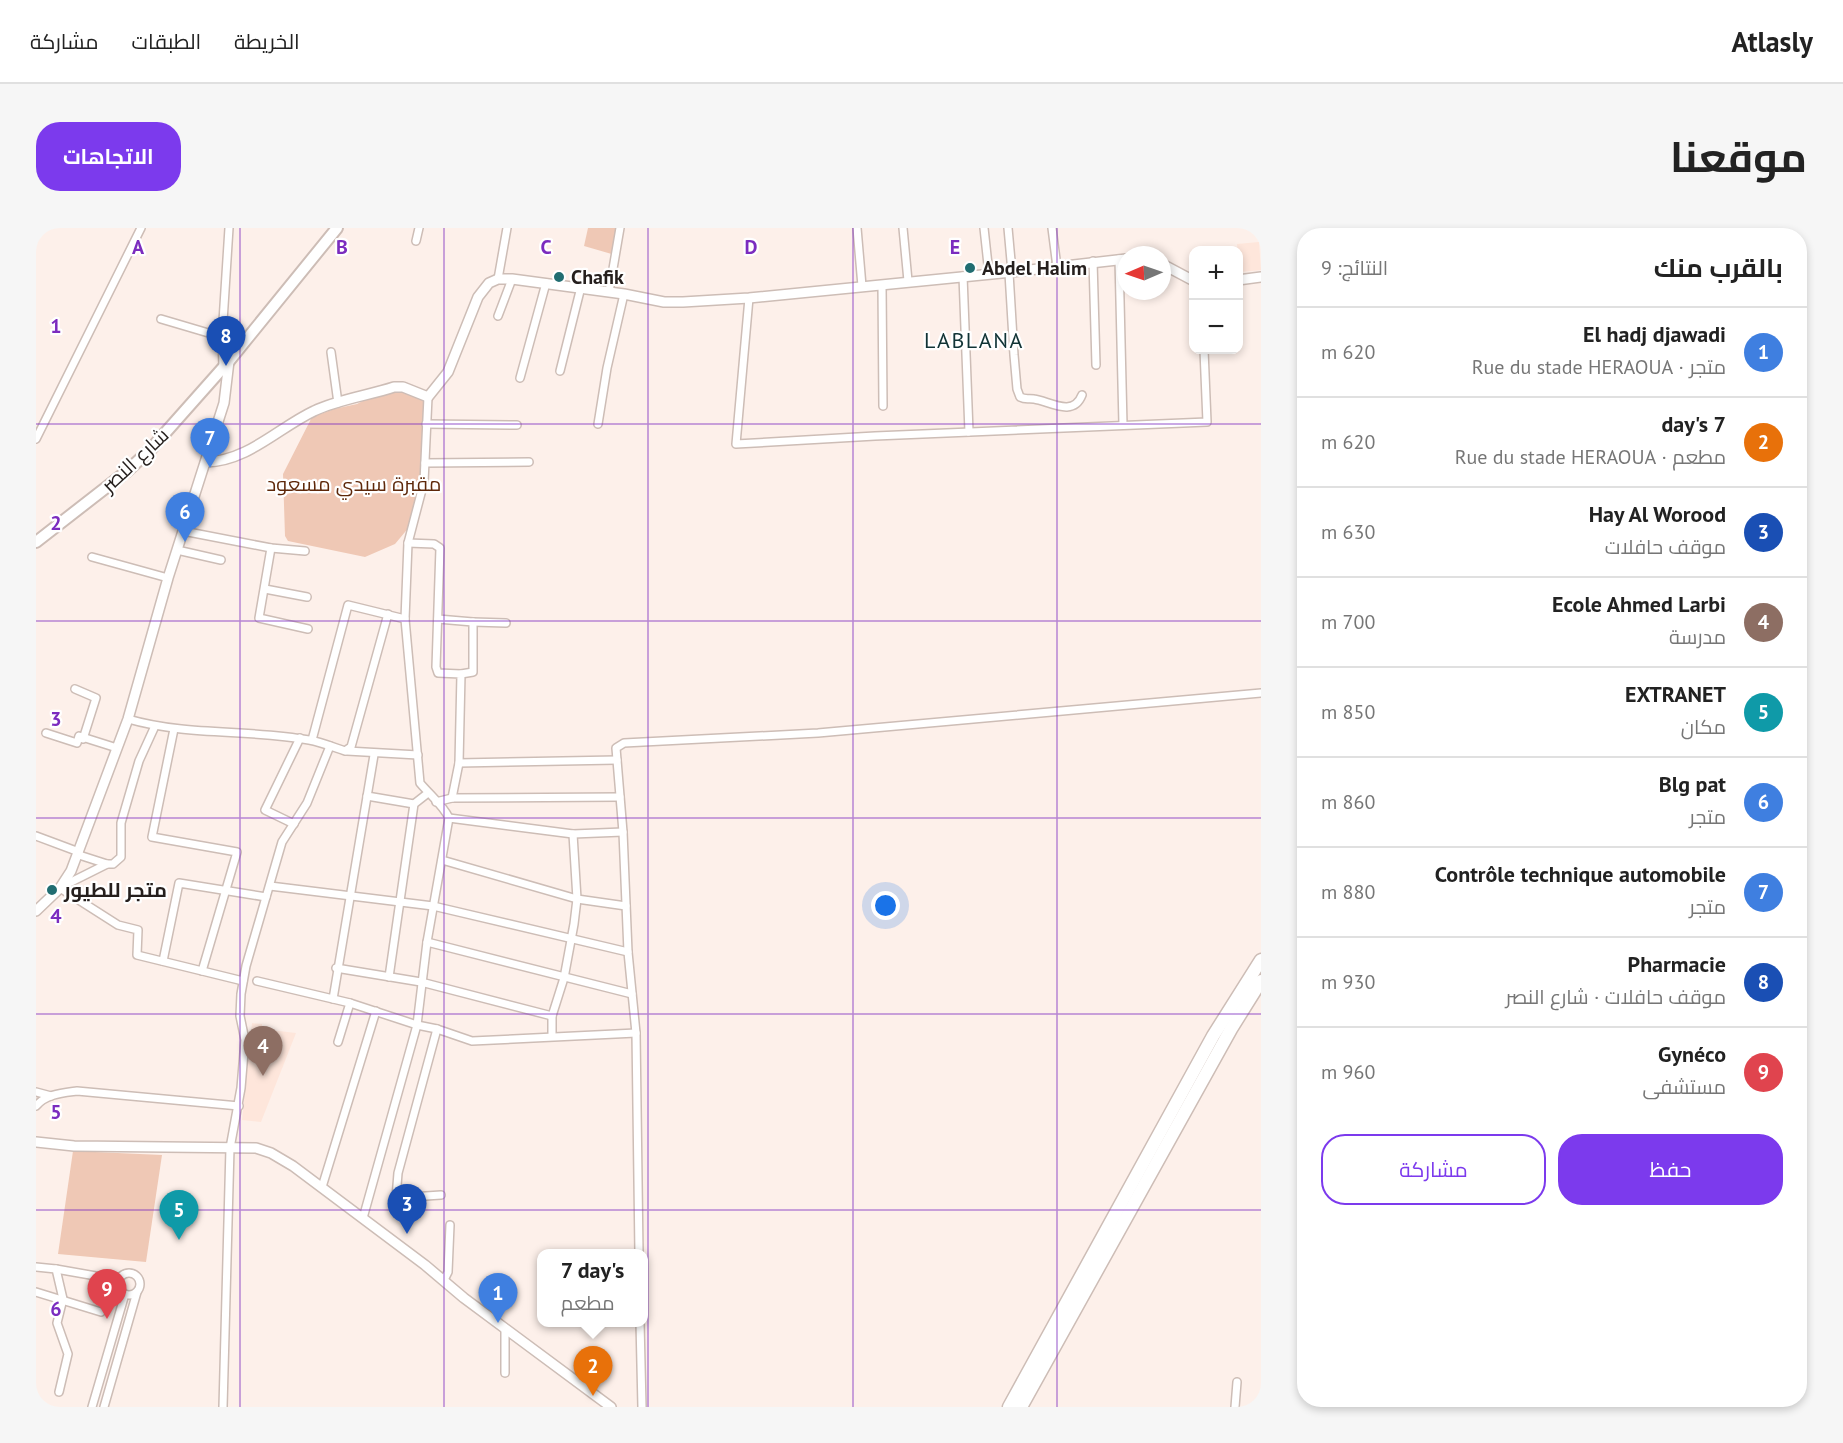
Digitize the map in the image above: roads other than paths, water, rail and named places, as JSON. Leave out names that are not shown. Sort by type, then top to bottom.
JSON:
[{"type":"highway","points":[[1009,1407],[1213,1036],[1261,960]]},
{"type":"highway","points":[[1021,1407],[1231,1029],[1261,981]]},
{"type":"highway","points":[[1030,1407],[1048,1357]]},
{"type":"highway","points":[[1002,1407],[1017,1393]]},
{"type":"main road","name":"شارع النصر","points":[[36,542],[142,457],[226,364],[337,228]]},
{"type":"street","points":[[36,439],[141,228]]},
{"type":"street","points":[[36,911],[60,888],[79,854],[128,719],[168,578],[224,403],[226,364],[222,337],[229,228]]},
{"type":"street","points":[[416,240],[419,228]]},
{"type":"street","points":[[498,279],[507,228]]},
{"type":"street","points":[[609,291],[620,228]]},
{"type":"street","points":[[857,228],[862,286]]},
{"type":"street","points":[[903,228],[908,281]]},
{"type":"street","points":[[984,228],[989,274]]},
{"type":"street","points":[[1008,228],[1014,354],[1017,389],[1020,397],[1060,408],[1073,405],[1082,396]]},
{"type":"street","points":[[1052,228],[1056,267]]},
{"type":"street","points":[[363,1218],[417,1025],[427,942],[449,818],[444,807],[436,802],[420,783],[405,619],[408,543],[422,491],[428,397],[448,372],[478,297],[489,283],[498,279],[512,279],[609,291],[664,303],[749,298],[1117,259]]},
{"type":"street","points":[[1093,261],[1096,365]]},
{"type":"street","points":[[1171,269],[1189,278]]},
{"type":"street","points":[[963,276],[969,432]]},
{"type":"street","points":[[1243,279],[1261,277]]},
{"type":"street","points":[[498,316],[512,279]]},
{"type":"street","points":[[520,378],[546,283]]},
{"type":"street","points":[[882,285],[883,406]]},
{"type":"street","points":[[560,371],[581,287]]},
{"type":"street","points":[[598,424],[605,375],[624,294]]},
{"type":"street","points":[[749,298],[736,444],[1207,422],[1204,354]]},
{"type":"street","points":[[1123,300],[1123,425]]},
{"type":"street","points":[[161,319],[222,337]]},
{"type":"street","points":[[331,352],[338,404]]},
{"type":"street","points":[[206,462],[216,461],[256,447],[315,410],[394,387],[403,387],[428,397]]},
{"type":"street","points":[[426,424],[517,425]]},
{"type":"street","points":[[425,463],[528,462]]},
{"type":"street","points":[[183,531],[272,548],[305,551]]},
{"type":"street","points":[[408,543],[434,544],[440,548],[438,673],[473,672],[473,622]]},
{"type":"street","points":[[272,548],[259,618],[308,629]]},
{"type":"street","points":[[177,550],[221,560]]},
{"type":"street","points":[[93,557],[168,578]]},
{"type":"street","points":[[265,589],[307,597]]},
{"type":"street","points":[[312,740],[348,605],[405,619]]},
{"type":"street","points":[[345,751],[351,747],[388,614]]},
{"type":"street","points":[[438,619],[506,623]]},
{"type":"street","points":[[452,798],[459,763],[461,674]]},
{"type":"street","points":[[75,689],[96,698],[83,739]]},
{"type":"street","points":[[639,1249],[636,1033],[628,952],[623,832],[616,748],[624,743],[830,732],[1261,693]]},
{"type":"street","points":[[128,719],[174,729],[300,738],[345,751],[418,755]]},
{"type":"street","points":[[36,836],[107,864],[113,864],[121,857],[121,823],[139,761],[155,726]]},
{"type":"street","points":[[174,729],[152,837],[237,852],[202,971]]},
{"type":"street","points":[[46,733],[77,743],[79,736],[117,748]]},
{"type":"street","points":[[294,824],[265,810],[300,738]]},
{"type":"street","points":[[223,1407],[230,1148],[239,1106],[245,1040],[240,1016],[243,981],[282,842],[307,803],[330,746]]},
{"type":"street","points":[[333,999],[374,755]]},
{"type":"street","points":[[459,763],[616,760]]},
{"type":"street","points":[[389,977],[414,804],[428,793]]},
{"type":"street","points":[[367,796],[414,804]]},
{"type":"street","points":[[436,802],[452,798],[620,797]]},
{"type":"street","points":[[449,818],[573,834],[623,832]]},
{"type":"street","points":[[552,1036],[552,1016],[564,978],[577,898],[573,834]]},
{"type":"street","points":[[442,860],[577,898],[626,906]]},
{"type":"street","points":[[60,888],[107,864]]},
{"type":"street","points":[[163,962],[179,883],[266,897]]},
{"type":"street","points":[[270,886],[433,906],[628,952]]},
{"type":"street","points":[[60,888],[118,925],[138,930],[137,955],[243,981]]},
{"type":"street","points":[[427,942],[632,994]]},
{"type":"street","points":[[337,968],[421,982],[552,1016]]},
{"type":"street","points":[[257,981],[350,1003],[472,1041],[636,1033]]},
{"type":"street","points":[[338,1042],[350,1003]]},
{"type":"street","points":[[322,1187],[376,1011]]},
{"type":"street","points":[[437,1029],[398,1173],[396,1198],[441,1194]]},
{"type":"street","points":[[36,1106],[40,1101],[51,1096],[77,1091],[239,1106]]},
{"type":"street","points":[[36,1092],[51,1096]]},
{"type":"street","points":[[36,1142],[74,1146],[256,1148],[271,1153],[322,1187],[611,1407]]},
{"type":"street","points":[[444,1280],[448,1272],[450,1225]]},
{"type":"street","points":[[36,1267],[119,1280]]},
{"type":"street","points":[[56,1269],[63,1299],[57,1323],[68,1354],[60,1392]]},
{"type":"street","points":[[105,1407],[140,1287],[140,1281],[134,1274],[125,1274],[119,1280],[119,1287],[125,1294],[131,1295],[137,1292]]},
{"type":"street","points":[[36,1292],[101,1312]]},
{"type":"street","points":[[92,1407],[125,1294]]},
{"type":"street","points":[[640,1327],[642,1407]]},
{"type":"street","points":[[505,1328],[505,1373]]},
{"type":"street","points":[[1235,1407],[1237,1382]]},
{"type":"place","name":"Abdel Halim","points":[[970,268]]},
{"type":"place","name":"Chafik","points":[[559,277]]},
{"type":"place","name":"Pharmacie","points":[[226,366]]},
{"type":"place","name":"Contrôle technique automobile","points":[[210,468]]},
{"type":"place","name":"Blg pat","points":[[185,542]]},
{"type":"place","name":"متجر للطيور","points":[[52,890]]},
{"type":"place","name":"Ecole Ahmed Larbi","points":[[263,1076]]},
{"type":"place","name":"Hay Al Worood","points":[[407,1234]]},
{"type":"place","name":"EXTRANET","points":[[179,1240]]},
{"type":"place","name":"Gynéco","points":[[107,1319]]},
{"type":"place","name":"El hadj djawadi","points":[[498,1323]]},
{"type":"place","name":"7 day's","points":[[593,1396]]},
{"type":"district","name":"LABLANA","points":[[974,340]]},
{"type":"park label","name":"مقبرة سيدي مسعود","points":[[354,484]]}]
